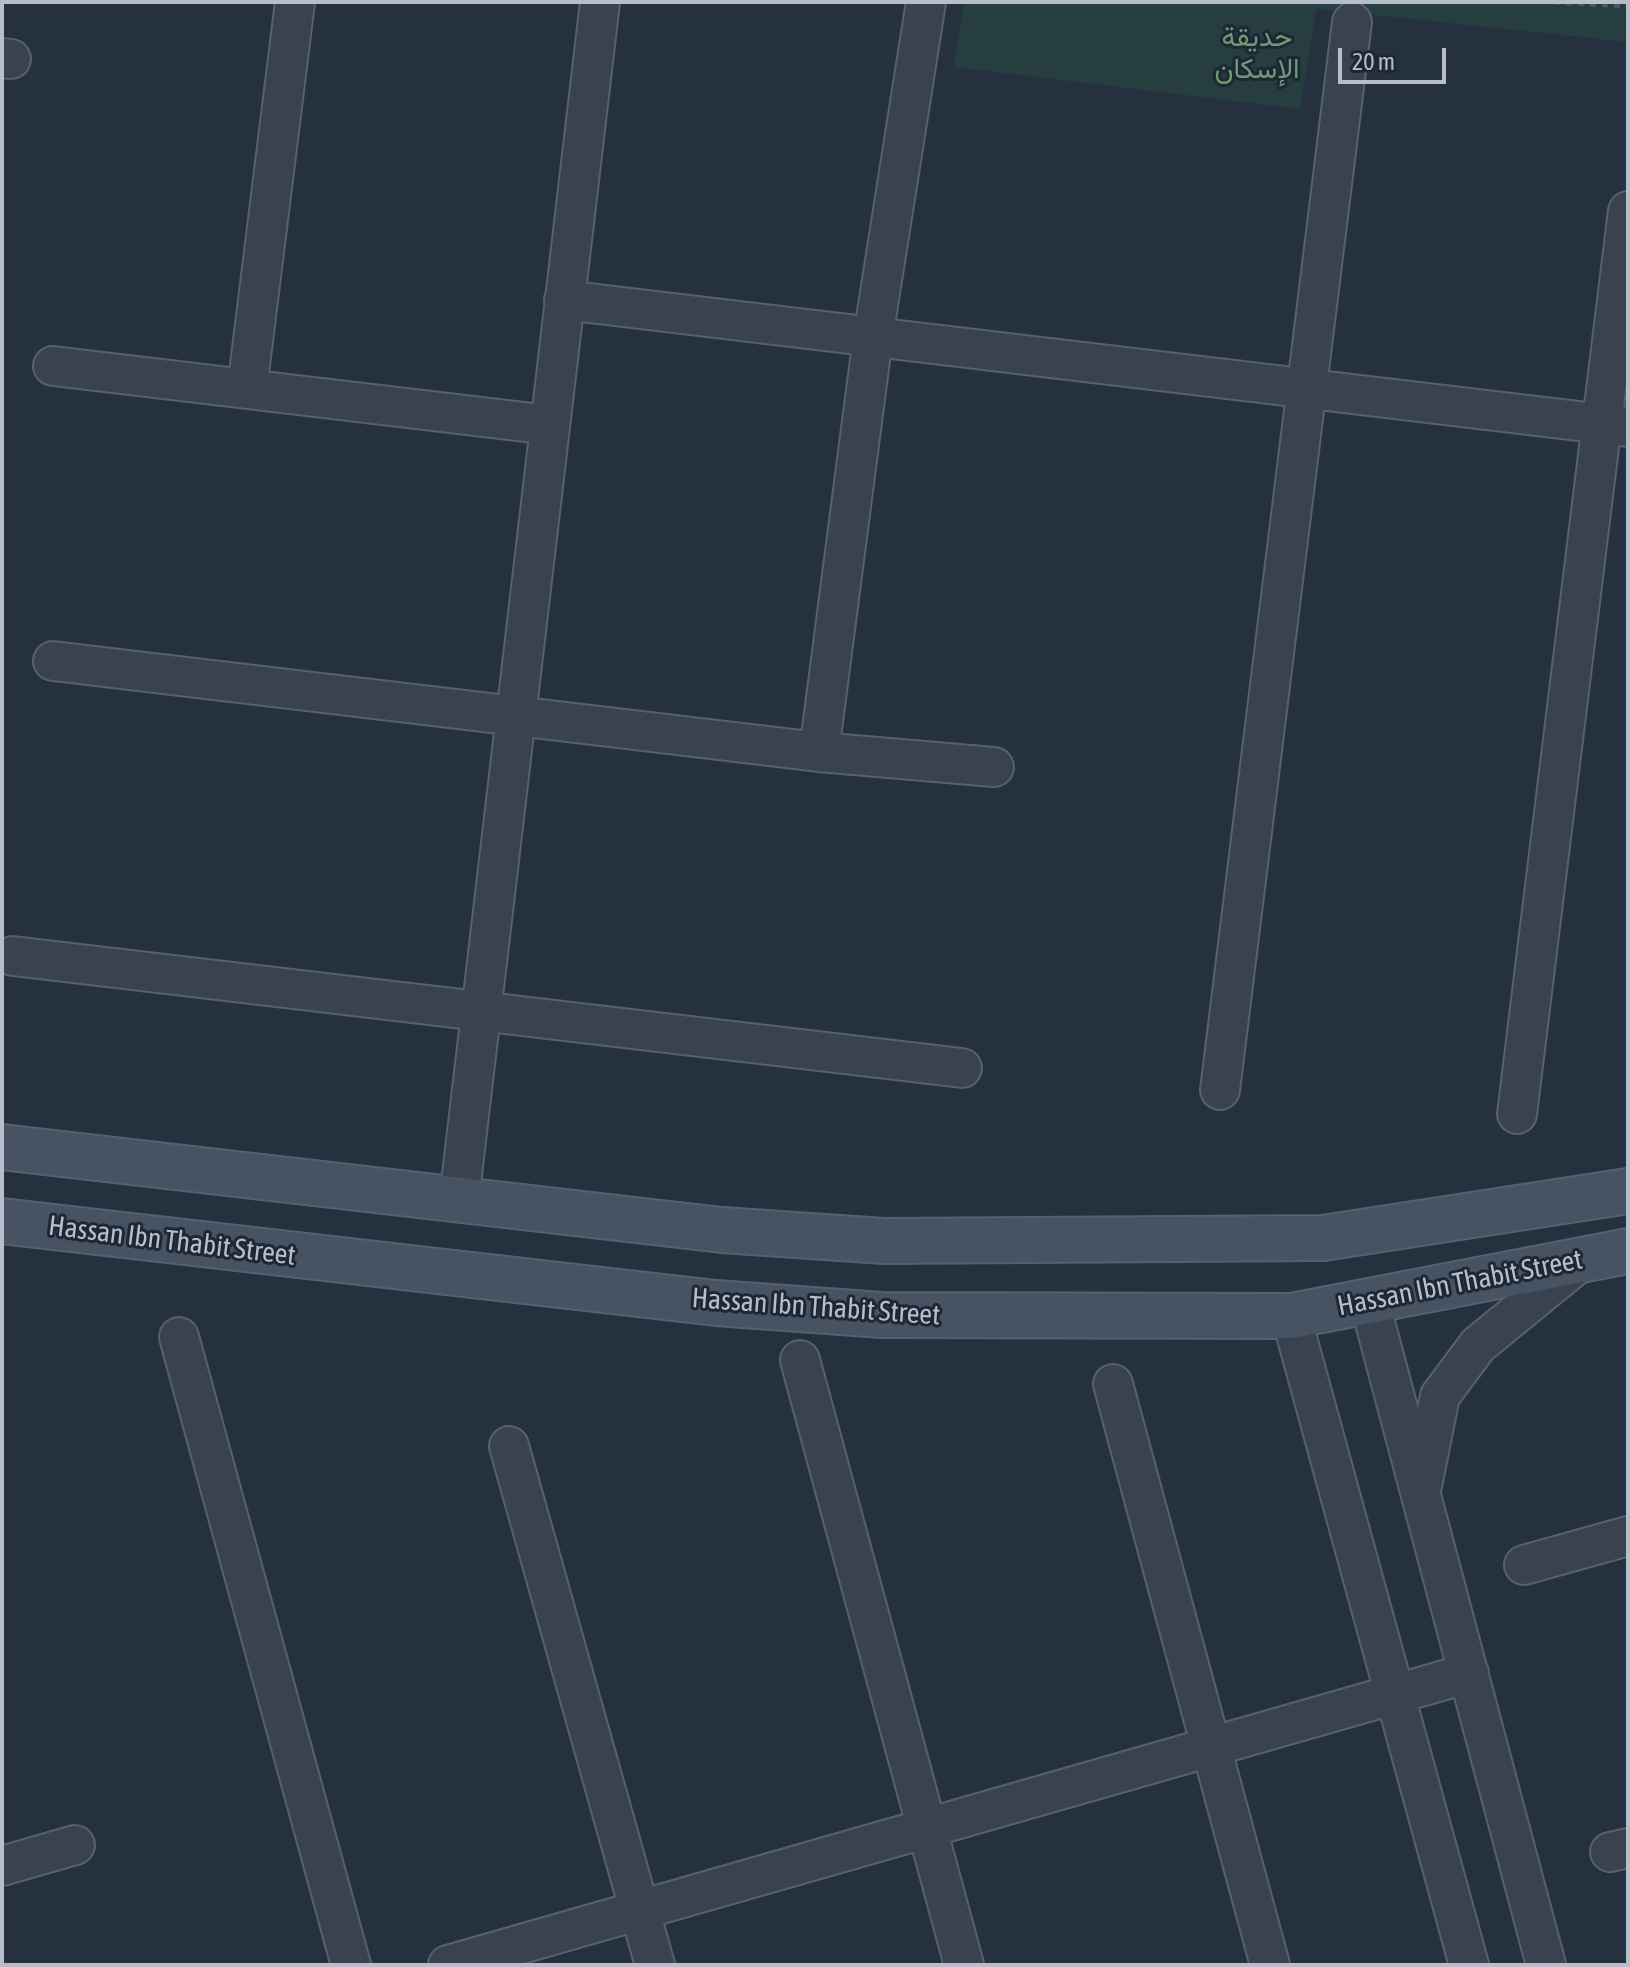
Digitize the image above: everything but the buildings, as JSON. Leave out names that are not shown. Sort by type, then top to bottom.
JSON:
[{"type":"street","points":[[247,389],[295,2]]},
{"type":"street","points":[[459,1200],[600,2]]},
{"type":"street","points":[[819,752],[873,337],[926,2]]},
{"type":"street","points":[[1220,1090],[1352,22]]},
{"type":"street","points":[[1517,1114],[1615,425],[1628,211]]},
{"type":"street","points":[[564,300],[1615,425]]},
{"type":"street","points":[[53,366],[550,425]]},
{"type":"street","points":[[53,661],[819,752],[994,767]]},
{"type":"street","points":[[13,956],[962,1068]]},
{"type":"street","points":[[2,1147],[722,1230],[884,1241],[1323,1238],[1628,1191]]},
{"type":"street","name":"Hassan Ibn Thabit Street","points":[[2,1221],[716,1303],[867,1314],[1291,1316],[1628,1251]]},
{"type":"street","points":[[1420,1493],[1440,1396],[1478,1345],[1582,1260]]},
{"type":"street","points":[[1369,1300],[1546,1965]]},
{"type":"street","points":[[1291,1316],[1469,1965]]},
{"type":"street","points":[[179,1337],[351,1965]]},
{"type":"street","points":[[800,1360],[964,1965]]},
{"type":"street","points":[[1113,1384],[1270,1965]]},
{"type":"street","points":[[509,1446],[655,1965]]},
{"type":"street","points":[[1524,1565],[1628,1536]]},
{"type":"street","points":[[448,1965],[1469,1673]]},
{"type":"street","points":[[2,1866],[75,1845]]},
{"type":"path","points":[[1554,2],[1628,6]]},
{"type":"green space","name":"حديقة الإسكان","points":[[964,2],[1628,2],[1628,42],[1316,9],[1300,109],[954,67]]}]
